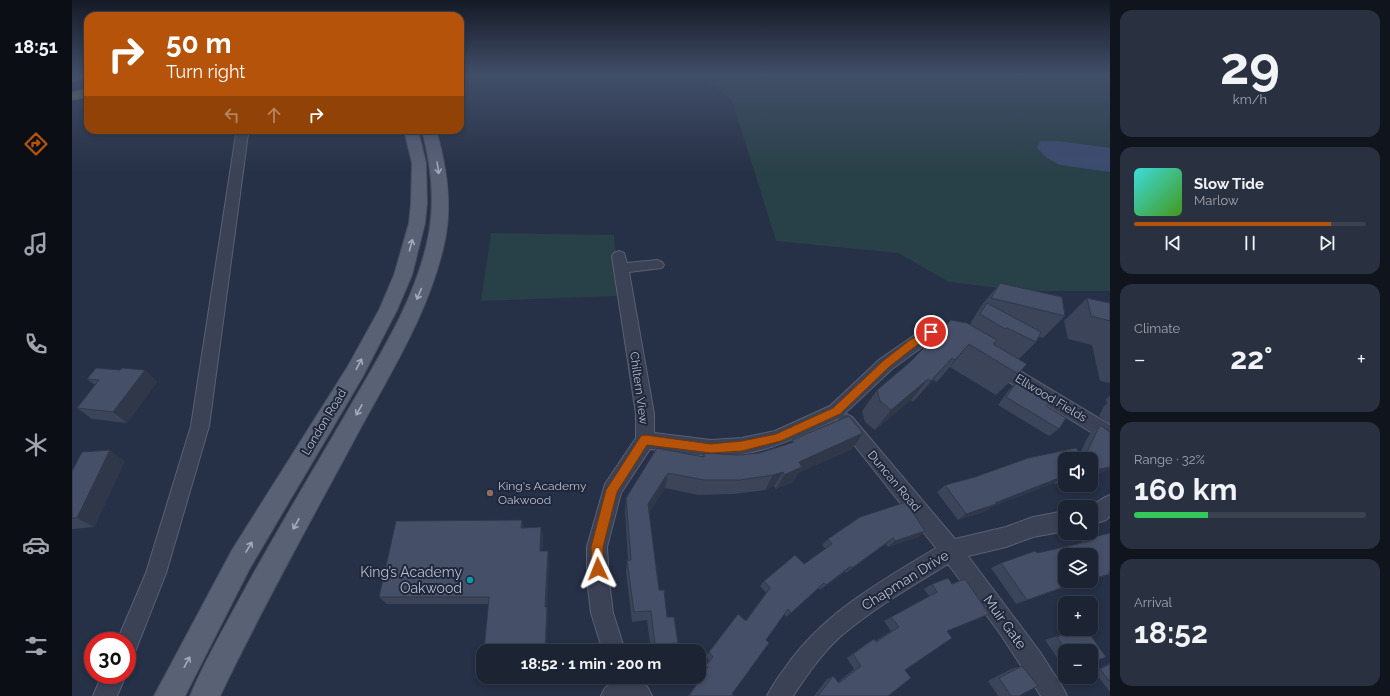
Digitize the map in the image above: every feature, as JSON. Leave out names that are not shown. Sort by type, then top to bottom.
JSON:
[{"type":"main road","name":"London Road","points":[[169,696],[241,559],[355,372],[388,310],[403,275],[417,223],[419,203],[419,163],[412,134]]},
{"type":"main road","name":"London Road","points":[[205,696],[235,635],[370,391],[414,305],[428,273],[437,235],[441,190],[439,168],[430,134]]},
{"type":"street","points":[[132,632],[156,572],[200,426],[242,134]]},
{"type":"street","name":"Chiltern View","points":[[612,644],[602,613],[598,580],[597,547],[612,490],[645,440],[645,414],[620,262],[657,264]]},
{"type":"street","name":"Ellwood Fields","points":[[836,411],[886,364],[931,332],[956,340],[1110,434]]},
{"type":"street","points":[[645,440],[711,448],[742,446],[777,438],[836,411]]},
{"type":"street","name":"Duncan Road","points":[[836,411],[952,550]]},
{"type":"street","points":[[1098,512],[1110,504]]},
{"type":"street","name":"Chapman Drive","points":[[780,696],[801,664],[833,629],[875,597],[952,550],[1006,538],[1033,526],[1058,522]]},
{"type":"street","name":"Muir Gate","points":[[952,550],[1035,664],[1055,696]]},
{"type":"street","points":[[105,696],[110,684]]},
{"type":"shaded area","points":[[734,107],[1110,107],[1110,291],[1024,291],[949,282],[898,253],[776,241]]},
{"type":"shaded area","points":[[491,233],[614,235],[619,296],[481,301]]},
{"type":"water","points":[[1040,141],[1058,141],[1110,148],[1110,172],[1060,165],[1047,158],[1037,148]]},
{"type":"building","points":[[1000,283],[1062,297],[1065,316],[991,298]]},
{"type":"building","points":[[1087,298],[1110,303],[1110,321],[1091,316]]},
{"type":"building","points":[[987,303],[1041,332],[1036,342],[1007,328],[1005,329],[980,314]]},
{"type":"building","points":[[951,320],[967,323],[997,340],[993,344],[1027,364],[1018,374],[969,344],[955,360],[952,358],[931,381],[928,379],[891,410],[880,401],[877,390],[910,362]]},
{"type":"building","points":[[96,368],[145,370],[113,412],[77,408],[99,380],[87,379]]},
{"type":"building","points":[[1016,383],[1049,403],[1046,406],[1066,418],[1059,429],[1006,397]]},
{"type":"building","points":[[849,416],[863,433],[799,462],[802,467],[784,475],[783,472],[740,480],[704,480],[668,473],[648,504],[659,590],[664,590],[667,617],[674,617],[678,643],[655,644],[651,611],[634,612],[627,560],[631,560],[626,498],[657,448],[704,457],[704,453],[739,455],[759,453],[794,442],[792,440]]},
{"type":"building","points":[[1100,425],[1110,432],[1110,467],[1098,470],[1098,452],[1087,452]]},
{"type":"building","points":[[1076,448],[1079,452],[1058,452],[1058,478],[995,503],[996,504],[966,514],[945,485],[975,477],[1028,458]]},
{"type":"building","points":[[110,450],[77,518],[72,518],[72,471],[82,452]]},
{"type":"building","points":[[906,502],[925,531],[895,541],[893,538],[826,585],[824,583],[791,613],[788,609],[766,640],[769,643],[732,694],[734,696],[689,696],[697,684],[706,684],[706,670],[708,667],[706,665],[713,657],[709,652],[738,614],[746,621],[770,588],[764,581],[795,555],[804,564],[832,544],[828,539],[860,517]]},
{"type":"building","name":"King’s Academy Oakwood","points":[[522,520],[521,528],[541,527],[540,551],[548,551],[545,607],[547,607],[545,644],[485,644],[489,597],[379,597],[396,521]]},
{"type":"building","points":[[1110,533],[1110,572],[1108,572],[1110,574],[1098,577],[1098,548],[1060,548],[1091,541],[1090,540],[1098,540],[1098,536]]},
{"type":"building","points":[[1058,548],[1058,588],[1061,588],[1027,600],[1001,563],[1035,551],[1037,553]]},
{"type":"building","points":[[948,578],[952,584],[965,579],[989,614],[947,631],[952,638],[905,670],[911,678],[888,696],[818,696],[833,676],[839,683],[861,666],[853,654],[874,639],[876,642],[899,627],[891,617],[937,592],[932,584]]},
{"type":"building","points":[[1091,636],[1097,644],[1062,644],[1057,637]]},
{"type":"building","points":[[1098,646],[1106,657],[1098,660]]},
{"type":"building","points":[[1110,664],[1110,682],[1100,669]]},
{"type":"building","points":[[1022,666],[1038,686],[1019,696],[1011,696],[999,678]]},
{"type":"place","name":"King's Academy Oakwood","points":[[490,493]]},
{"type":"place","name":"King’s Academy Oakwood","points":[[470,580]]},
{"type":"route","points":[[598,569],[597,547],[612,490],[645,440],[711,448],[742,446],[777,438],[836,411],[886,364],[931,332]]}]
